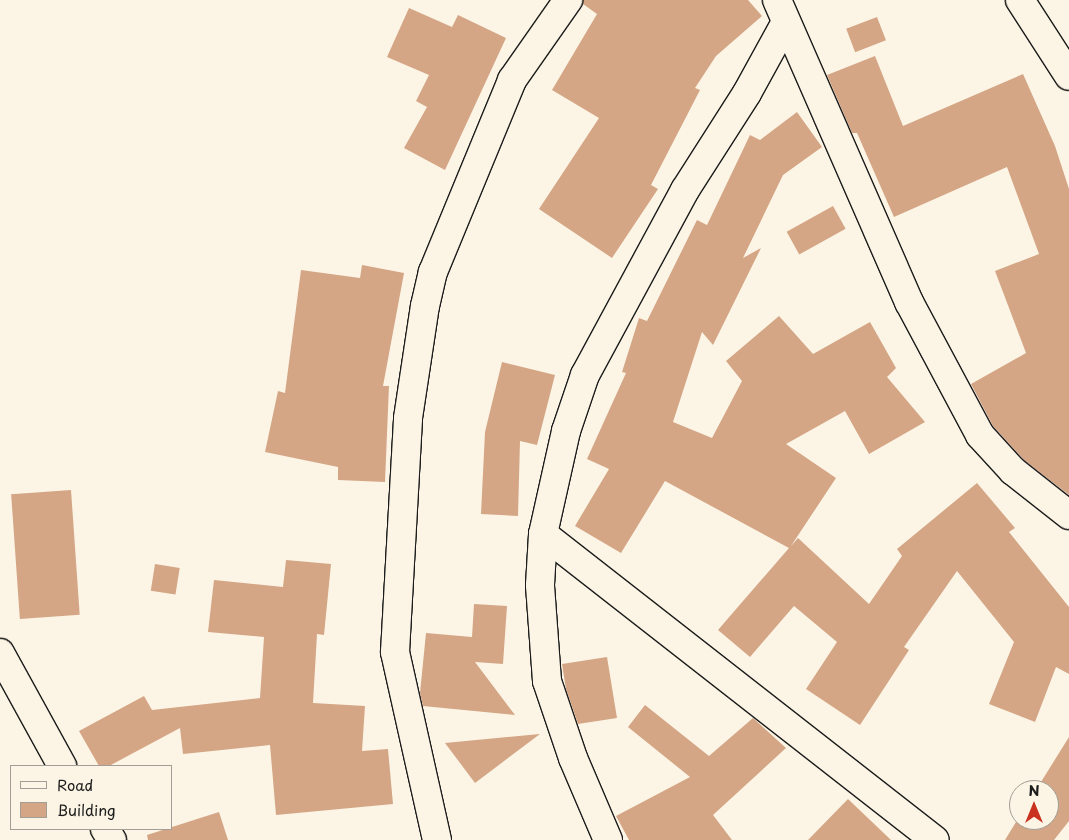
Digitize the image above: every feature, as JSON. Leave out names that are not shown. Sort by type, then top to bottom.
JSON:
[{"type":"street","points":[[437,840],[395,652],[408,418],[425,306],[432,272],[512,80],[568,0]]},
{"type":"street","points":[[1020,0],[1069,76]]},
{"type":"street","points":[[781,11],[909,302],[980,435],[1013,471],[1069,515]]},
{"type":"street","points":[[608,840],[573,758],[547,681],[540,585],[544,534],[566,432],[585,374],[685,190],[747,92],[781,11]]},
{"type":"street","points":[[544,534],[934,840]]},
{"type":"street","points":[[0,653],[61,765]]},
{"type":"building","points":[[583,0],[748,0],[762,16],[716,56],[695,88],[700,90],[651,185],[658,189],[612,258],[539,209],[599,118],[552,90],[597,14],[583,4]]},
{"type":"building","points":[[409,8],[452,27],[458,15],[506,38],[445,170],[404,148],[427,107],[416,101],[429,75],[387,57]]},
{"type":"building","points":[[877,17],[886,40],[855,52],[846,29]]},
{"type":"building","points":[[875,56],[903,126],[1023,74],[1055,146],[1069,189],[1069,495],[1024,460],[993,426],[971,384],[1026,353],[995,271],[1039,254],[1007,167],[894,217],[857,133],[852,133],[827,75]]},
{"type":"building","points":[[797,112],[822,147],[783,175],[743,258],[761,248],[713,345],[702,332],[673,422],[712,438],[742,381],[726,361],[779,316],[813,354],[870,322],[896,368],[887,377],[925,422],[869,454],[845,411],[786,444],[836,478],[791,546],[798,538],[869,604],[902,556],[897,549],[977,483],[1015,528],[1009,532],[1069,607],[1069,674],[1056,667],[1035,722],[989,704],[1014,642],[957,571],[904,647],[909,650],[860,725],[806,689],[837,642],[794,606],[750,657],[718,630],[789,548],[665,481],[621,553],[575,526],[609,469],[587,459],[626,373],[622,372],[639,318],[647,321],[697,220],[707,225],[750,135],[760,140]]},
{"type":"building","points":[[833,206],[846,229],[799,254],[787,232]]},
{"type":"building","points":[[362,265],[404,273],[383,386],[389,386],[385,482],[338,480],[338,467],[265,452],[278,391],[285,393],[301,270],[360,278]]},
{"type":"building","points":[[502,362],[555,375],[537,445],[520,441],[518,516],[481,514],[485,432]]},
{"type":"building","points":[[71,490],[80,615],[20,619],[11,494]]},
{"type":"building","points":[[286,560],[331,564],[324,635],[317,634],[313,703],[365,706],[362,751],[388,749],[393,804],[276,815],[270,745],[183,754],[180,728],[111,765],[98,765],[79,731],[144,696],[152,710],[260,698],[264,637],[208,632],[214,580],[283,587]]},
{"type":"building","points":[[155,564],[180,568],[175,595],[151,591]]},
{"type":"building","points":[[474,604],[507,606],[503,664],[475,662],[515,715],[423,706],[420,693],[426,633],[472,637]]},
{"type":"building","points":[[607,657],[617,718],[578,724],[566,689],[562,664]]},
{"type":"building","points":[[645,705],[709,756],[753,718],[786,748],[713,815],[732,840],[629,840],[616,816],[690,777],[628,727]]},
{"type":"building","points":[[540,734],[475,783],[445,743]]},
{"type":"building","points":[[1069,737],[1069,821],[1054,840],[1005,840],[1011,830],[1059,830],[1059,780],[1042,780]]},
{"type":"building","points":[[848,799],[891,840],[808,840]]},
{"type":"building","points":[[219,812],[228,840],[148,840],[147,835],[163,830],[172,830],[172,827]]}]
